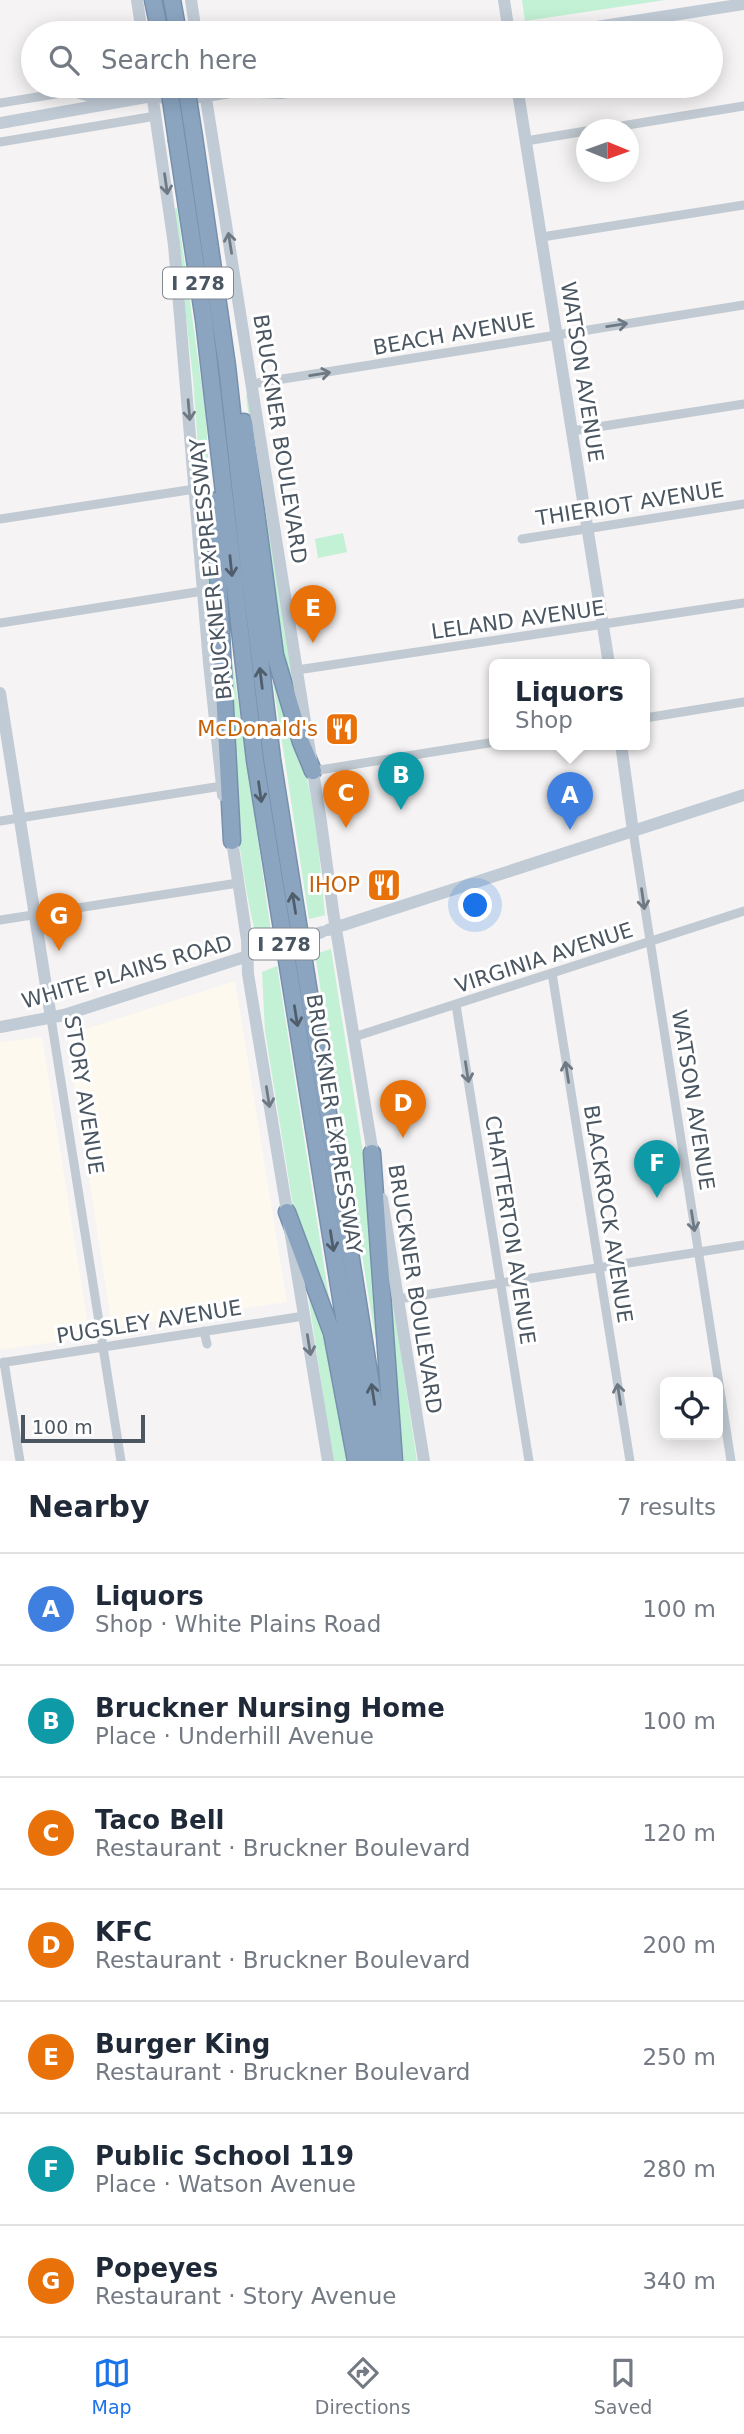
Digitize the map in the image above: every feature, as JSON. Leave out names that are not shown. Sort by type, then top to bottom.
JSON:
[{"type":"highway","points":[[155,0],[159,21]]},
{"type":"highway","points":[[172,0],[176,21]]},
{"type":"highway","name":"BRUCKNER EXPRESSWAY","points":[[171,98],[216,425],[240,646],[259,783],[367,1461]]},
{"type":"highway","name":"BRUCKNER EXPRESSWAY","points":[[188,98],[228,366],[251,589],[274,770],[383,1461]]},
{"type":"highway","points":[[228,366],[244,422],[275,655],[301,742],[313,771]]},
{"type":"highway","points":[[216,425],[214,485],[232,841]]},
{"type":"highway","points":[[372,1153],[394,1461]]},
{"type":"highway","points":[[287,1212],[332,1333],[356,1461]]},
{"type":"main road","points":[[137,0],[140,21]]},
{"type":"main road","points":[[191,0],[194,21]]},
{"type":"main road","points":[[504,0],[507,21]]},
{"type":"main road","points":[[635,21],[744,4]]},
{"type":"main road","points":[[96,98],[112,103]]},
{"type":"main road","points":[[0,123],[128,98]]},
{"type":"main road","points":[[152,98],[174,246],[222,786],[238,883],[248,974],[328,1461]]},
{"type":"main road","name":"BRUCKNER BOULEVARD","points":[[206,98],[313,771],[335,928],[424,1461]]},
{"type":"main road","name":"WATSON AVENUE","points":[[519,98],[608,659]]},
{"type":"main road","name":"STORY AVENUE","points":[[0,694],[2,721],[51,1018]]},
{"type":"main road","name":"WATSON AVENUE","points":[[622,750],[633,831]]},
{"type":"main road","name":"WHITE PLAINS ROAD","points":[[0,1027],[51,1018],[744,795]]},
{"type":"street","points":[[0,103],[31,98]]},
{"type":"street","points":[[639,123],[744,106]]},
{"type":"street","points":[[0,142],[156,116]]},
{"type":"street","points":[[526,141],[576,133]]},
{"type":"street","points":[[542,237],[744,205]]},
{"type":"street","name":"BEACH AVENUE","points":[[252,384],[744,305]]},
{"type":"street","points":[[572,431],[744,404]]},
{"type":"street","points":[[0,519],[195,489]]},
{"type":"street","name":"THIERIOT AVENUE","points":[[522,539],[744,503]]},
{"type":"street","points":[[0,622],[203,591]]},
{"type":"street","name":"LELAND AVENUE","points":[[297,670],[744,603]]},
{"type":"street","points":[[650,717],[744,702]]},
{"type":"street","points":[[313,771],[489,743]]},
{"type":"street","points":[[0,821],[222,786]]},
{"type":"street","name":"WATSON AVENUE","points":[[633,831],[732,1461]]},
{"type":"street","points":[[0,919],[238,883]]},
{"type":"street","name":"VIRGINIA AVENUE","points":[[354,1037],[744,911]]},
{"type":"street","name":"BLACKROCK AVENUE","points":[[552,973],[630,1461]]},
{"type":"street","name":"CHATTERTON AVENUE","points":[[456,1005],[529,1461]]},
{"type":"street","name":"STORY AVENUE","points":[[51,1018],[121,1461]]},
{"type":"street","points":[[398,1299],[744,1245]]},
{"type":"street","name":"PUGSLEY AVENUE","points":[[2,1363],[304,1316]]},
{"type":"street","points":[[204,1331],[207,1344]]},
{"type":"street","points":[[2,1363],[20,1461]]},
{"type":"shaded area","points":[[235,981],[287,1302],[112,1328],[67,1035]]},
{"type":"shaded area","points":[[42,1037],[90,1337],[0,1350],[0,1042]]},
{"type":"green space","points":[[522,0],[665,0],[525,21]]},
{"type":"green space","points":[[177,208],[206,416],[220,704],[217,704],[193,379],[174,209]]},
{"type":"green space","points":[[246,395],[249,396],[297,695],[292,696],[276,644]]},
{"type":"green space","points":[[343,533],[347,552],[318,558],[315,539]]},
{"type":"green space","points":[[228,660],[232,661],[234,672],[271,932],[256,936],[238,833]]},
{"type":"green space","points":[[273,682],[277,682],[308,783],[316,823],[325,915],[309,919]]},
{"type":"green space","points":[[331,949],[366,1171],[379,1336],[375,1337],[315,954]]},
{"type":"green space","points":[[277,966],[330,1304],[327,1305],[293,1206],[265,1031],[262,972]]},
{"type":"green space","points":[[388,1269],[417,1461],[401,1461]]},
{"type":"green space","points":[[306,1281],[327,1340],[349,1461],[333,1461]]},
{"type":"place","name":"Burger King","points":[[313,643]]},
{"type":"place","name":"McDonald's","points":[[342,729]]},
{"type":"place","name":"Bruckner Nursing Home","points":[[401,810]]},
{"type":"place","name":"Taco Bell","points":[[346,828]]},
{"type":"place","name":"Liquors","points":[[570,830]]},
{"type":"place","name":"IHOP","points":[[384,885]]},
{"type":"place","name":"Popeyes","points":[[59,951]]},
{"type":"place","name":"KFC","points":[[403,1138]]},
{"type":"place","name":"Public School 119","points":[[657,1198]]}]
